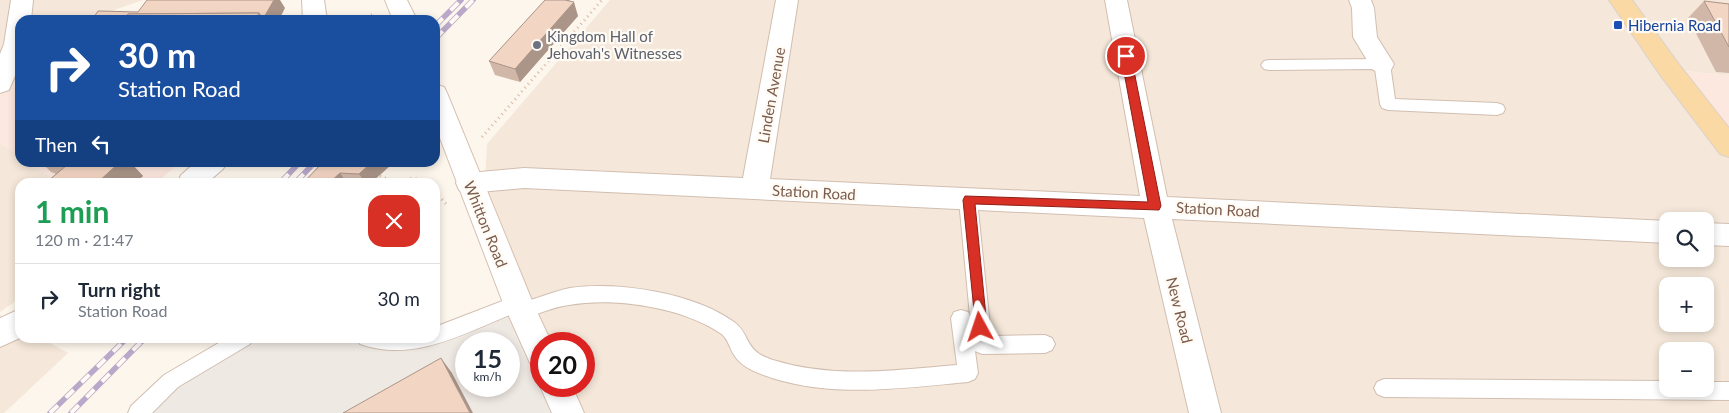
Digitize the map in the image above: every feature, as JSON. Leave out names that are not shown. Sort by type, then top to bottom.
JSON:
[{"type":"main road","points":[[1620,0],[1669,69],[1725,137]]},
{"type":"street","points":[[20,15],[22,0]]},
{"type":"street","points":[[312,0],[314,15]]},
{"type":"street","name":"Linden Avenue","points":[[754,189],[787,0]]},
{"type":"street","name":"New Road","points":[[1116,0],[1155,206],[1205,413]]},
{"type":"street","points":[[1360,0],[1363,8],[1365,37],[1382,64]]},
{"type":"street","points":[[0,84],[15,46]]},
{"type":"street","name":"Whitton Road","points":[[440,106],[465,172],[531,332]]},
{"type":"street","points":[[196,178],[208,167]]},
{"type":"street","name":"Station Road","points":[[465,172],[524,178],[968,200],[1155,206],[1659,232]]},
{"type":"street","points":[[1714,234],[1729,235]]},
{"type":"street","points":[[0,334],[15,325]]},
{"type":"street","points":[[561,397],[568,413]]},
{"type":"lane","points":[[1269,65],[1382,64],[1388,104],[1497,108]]},
{"type":"lane","points":[[968,200],[982,345],[1045,344]]},
{"type":"lane","points":[[440,334],[520,307],[572,296],[601,293],[640,297],[705,316],[728,327],[735,336],[741,350],[748,357],[772,369],[793,375],[858,381],[968,373],[961,318]]},
{"type":"lane","points":[[138,413],[170,381],[235,343]]},
{"type":"lane","points":[[1384,388],[1729,391]]},
{"type":"path","points":[[465,172],[602,0]]},
{"type":"path","points":[[380,176],[385,178]]},
{"type":"shaded area","points":[[0,0],[143,0],[100,15],[15,15],[15,36],[0,84]]},
{"type":"shaded area","points":[[610,0],[1729,0],[1729,76],[1670,69],[1729,134],[1729,413],[568,413],[561,397],[595,397],[595,332],[532,332],[483,213],[487,144]]},
{"type":"shaded area","points":[[15,52],[15,153],[0,143],[0,84]]},
{"type":"shaded area","points":[[1669,69],[1729,76],[1729,134]]},
{"type":"shaded area","points":[[0,143],[15,153],[15,167],[36,167],[53,178],[15,178],[15,302],[0,312]]},
{"type":"shaded area","points":[[36,167],[175,167],[162,178],[53,178]]},
{"type":"shaded area","points":[[522,311],[532,332],[530,397],[552,397],[568,413],[135,413],[232,343],[440,343],[440,336]]},
{"type":"shaded area","points":[[0,315],[15,323],[15,343],[50,343],[68,353],[4,413],[0,413]]},
{"type":"building","points":[[147,0],[274,0],[265,15],[260,15],[259,13],[95,15],[98,11],[138,12]]},
{"type":"building","points":[[545,0],[574,2],[515,69],[489,61]]},
{"type":"building","points":[[1704,1],[1729,4],[1729,47]]},
{"type":"building","points":[[259,13],[258,15],[128,14]]},
{"type":"building","points":[[65,167],[114,167],[102,178],[52,178]]},
{"type":"building","points":[[318,167],[367,167],[359,174],[340,173],[334,178],[308,178]]},
{"type":"building","points":[[441,358],[455,385],[455,397],[462,397],[470,413],[343,413]]},
{"type":"railway","points":[[440,21],[461,0]]},
{"type":"railway","points":[[440,34],[473,0]]},
{"type":"railway","points":[[285,178],[295,167]]},
{"type":"railway","points":[[300,178],[310,167]]},
{"type":"railway","points":[[50,413],[122,343]]},
{"type":"railway","points":[[71,413],[140,343]]},
{"type":"place","name":"Hibernia Road","points":[[1618,25]]},
{"type":"place","name":"Kingdom Hall of Jehovah's Witnesses","points":[[537,45]]},
{"type":"route","points":[[980,327],[968,200],[1155,206],[1126,56]]}]
